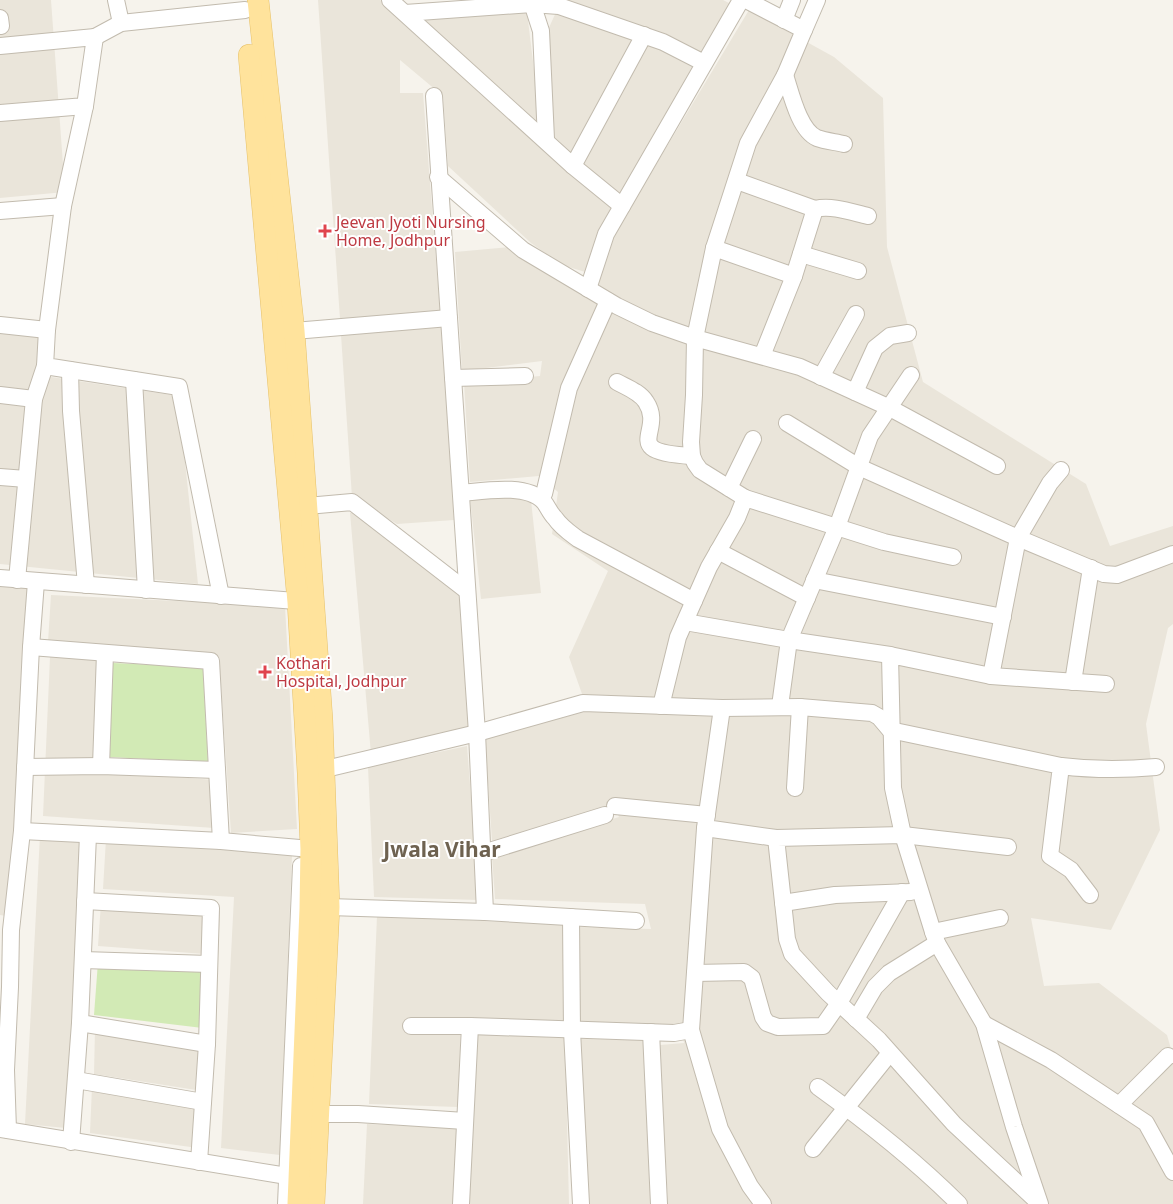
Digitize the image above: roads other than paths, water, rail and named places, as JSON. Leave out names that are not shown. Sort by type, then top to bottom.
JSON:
[{"type":"main road","points":[[249,3],[294,331],[307,506],[301,602]]},
{"type":"main road","points":[[249,3],[301,602],[322,719],[306,849],[310,909],[294,1175],[298,1204]]},
{"type":"main road","points":[[314,1204],[329,907],[316,772]]},
{"type":"street","points":[[116,0],[121,23]]},
{"type":"street","points":[[390,0],[573,166],[622,206]]},
{"type":"street","points":[[534,493],[569,388],[603,298],[599,250],[622,206],[742,0]]},
{"type":"street","points":[[746,0],[804,30]]},
{"type":"street","points":[[817,0],[785,75],[748,143],[714,248],[695,338],[692,456],[700,470],[746,498],[884,542],[952,556]]},
{"type":"street","points":[[784,20],[793,1]]},
{"type":"street","points":[[405,13],[531,2],[559,6],[663,42],[704,63]]},
{"type":"street","points":[[531,2],[540,31],[546,140]]},
{"type":"street","points":[[0,46],[95,36],[121,23],[249,3]]},
{"type":"street","points":[[0,18],[1,26]]},
{"type":"street","points":[[573,166],[644,35]]},
{"type":"street","points":[[17,580],[34,399],[45,366],[47,330],[63,206],[85,106],[95,36]]},
{"type":"street","points":[[785,75],[803,126],[809,133],[818,138],[844,144]]},
{"type":"street","points":[[434,96],[438,178],[477,733],[485,912]]},
{"type":"street","points":[[0,113],[85,106]]},
{"type":"street","points":[[438,178],[522,250],[603,298],[652,323],[695,338],[800,367],[890,408],[997,466]]},
{"type":"street","points":[[736,181],[815,209],[826,207],[868,216]]},
{"type":"street","points":[[0,211],[63,206]]},
{"type":"street","points":[[762,356],[794,276],[815,209]]},
{"type":"street","points":[[714,248],[794,276]]},
{"type":"street","points":[[801,254],[858,271]]},
{"type":"street","points":[[821,377],[856,314]]},
{"type":"street","points":[[294,331],[449,318]]},
{"type":"street","points":[[0,325],[47,330]]},
{"type":"street","points":[[855,392],[875,348],[890,336],[908,333]]},
{"type":"street","points":[[45,366],[179,387],[220,596]]},
{"type":"street","points":[[70,370],[71,411],[86,585]]},
{"type":"street","points":[[780,706],[788,640],[837,527],[870,436],[911,375]]},
{"type":"street","points":[[453,378],[525,376]]},
{"type":"street","points":[[134,380],[146,590]]},
{"type":"street","points":[[616,382],[636,393],[647,403],[651,418],[648,444],[654,449],[675,455],[692,456]]},
{"type":"street","points":[[0,395],[34,399]]},
{"type":"street","points":[[787,424],[859,467],[1104,574],[1117,575],[1173,554]]},
{"type":"street","points":[[728,488],[753,439]]},
{"type":"street","points":[[991,676],[1018,538],[1050,482],[1061,470]]},
{"type":"street","points":[[0,477],[26,479]]},
{"type":"street","points":[[461,493],[534,493],[544,502],[564,529],[578,539],[694,601]]},
{"type":"street","points":[[661,706],[678,637],[709,567],[737,518],[746,498]]},
{"type":"street","points":[[307,506],[352,502],[467,591]]},
{"type":"street","points":[[718,551],[807,598]]},
{"type":"street","points":[[1073,682],[1091,568]]},
{"type":"street","points":[[0,578],[301,602],[306,849],[221,841],[22,831]]},
{"type":"street","points":[[814,580],[1003,617]]},
{"type":"street","points":[[36,582],[22,831],[6,929],[3,1069],[4,1130],[199,1162],[294,1175],[286,1204]]},
{"type":"street","points":[[685,622],[890,655],[991,676],[1106,684]]},
{"type":"street","points":[[31,646],[210,661],[221,841]]},
{"type":"street","points":[[101,766],[105,653]]},
{"type":"street","points":[[890,655],[890,730],[893,788],[903,835],[935,937],[984,1024],[1014,1127],[1040,1204]]},
{"type":"street","points":[[316,772],[477,733],[578,704],[722,708],[780,706],[872,714],[880,717],[890,730],[1061,766],[1103,770],[1156,767]]},
{"type":"street","points":[[795,788],[800,707]]},
{"type":"street","points":[[722,708],[706,821],[695,973],[682,1032],[720,1129],[750,1186],[763,1204]]},
{"type":"street","points":[[25,767],[101,766],[217,770]]},
{"type":"street","points":[[1061,766],[1050,856],[1071,870],[1090,895]]},
{"type":"street","points":[[482,853],[610,811],[706,821],[776,838],[903,835],[1008,847]]},
{"type":"street","points":[[71,1142],[80,1023],[88,835]]},
{"type":"street","points":[[776,838],[787,939],[792,954],[828,993],[856,1018],[890,1053],[954,1124],[1040,1204]]},
{"type":"street","points":[[783,903],[835,895],[921,891]]},
{"type":"street","points":[[695,973],[738,971],[748,974],[752,978],[763,1017],[767,1024],[771,1026],[820,1027],[824,1025],[840,1003],[902,892]]},
{"type":"street","points":[[85,900],[211,908],[207,1044],[199,1162]]},
{"type":"street","points":[[329,907],[485,912],[636,921]]},
{"type":"street","points":[[571,917],[572,1030],[581,1204]]},
{"type":"street","points":[[856,1018],[882,978],[935,937],[1000,918]]},
{"type":"street","points":[[82,960],[209,964]]},
{"type":"street","points":[[80,1023],[207,1044]]},
{"type":"street","points":[[984,1024],[1051,1060],[1146,1123],[1173,1172]]},
{"type":"street","points":[[411,1026],[682,1032]]},
{"type":"street","points":[[461,1204],[470,1026]]},
{"type":"street","points":[[651,1032],[659,1204]]},
{"type":"street","points":[[813,1149],[890,1053]]},
{"type":"street","points":[[1119,1105],[1168,1056]]},
{"type":"street","points":[[76,1080],[203,1102]]},
{"type":"street","points":[[818,1088],[847,1107],[927,1172],[959,1204]]},
{"type":"street","points":[[319,1114],[358,1114],[465,1121]]},
{"type":"place","name":"Jeevan Jyoti Nursing Home, Jodhpur","points":[[325,231]]},
{"type":"place","name":"Kothari Hospital, Jodhpur","points":[[265,672]]},
{"type":"district","name":"Jwala Vihar","points":[[442,849]]}]
